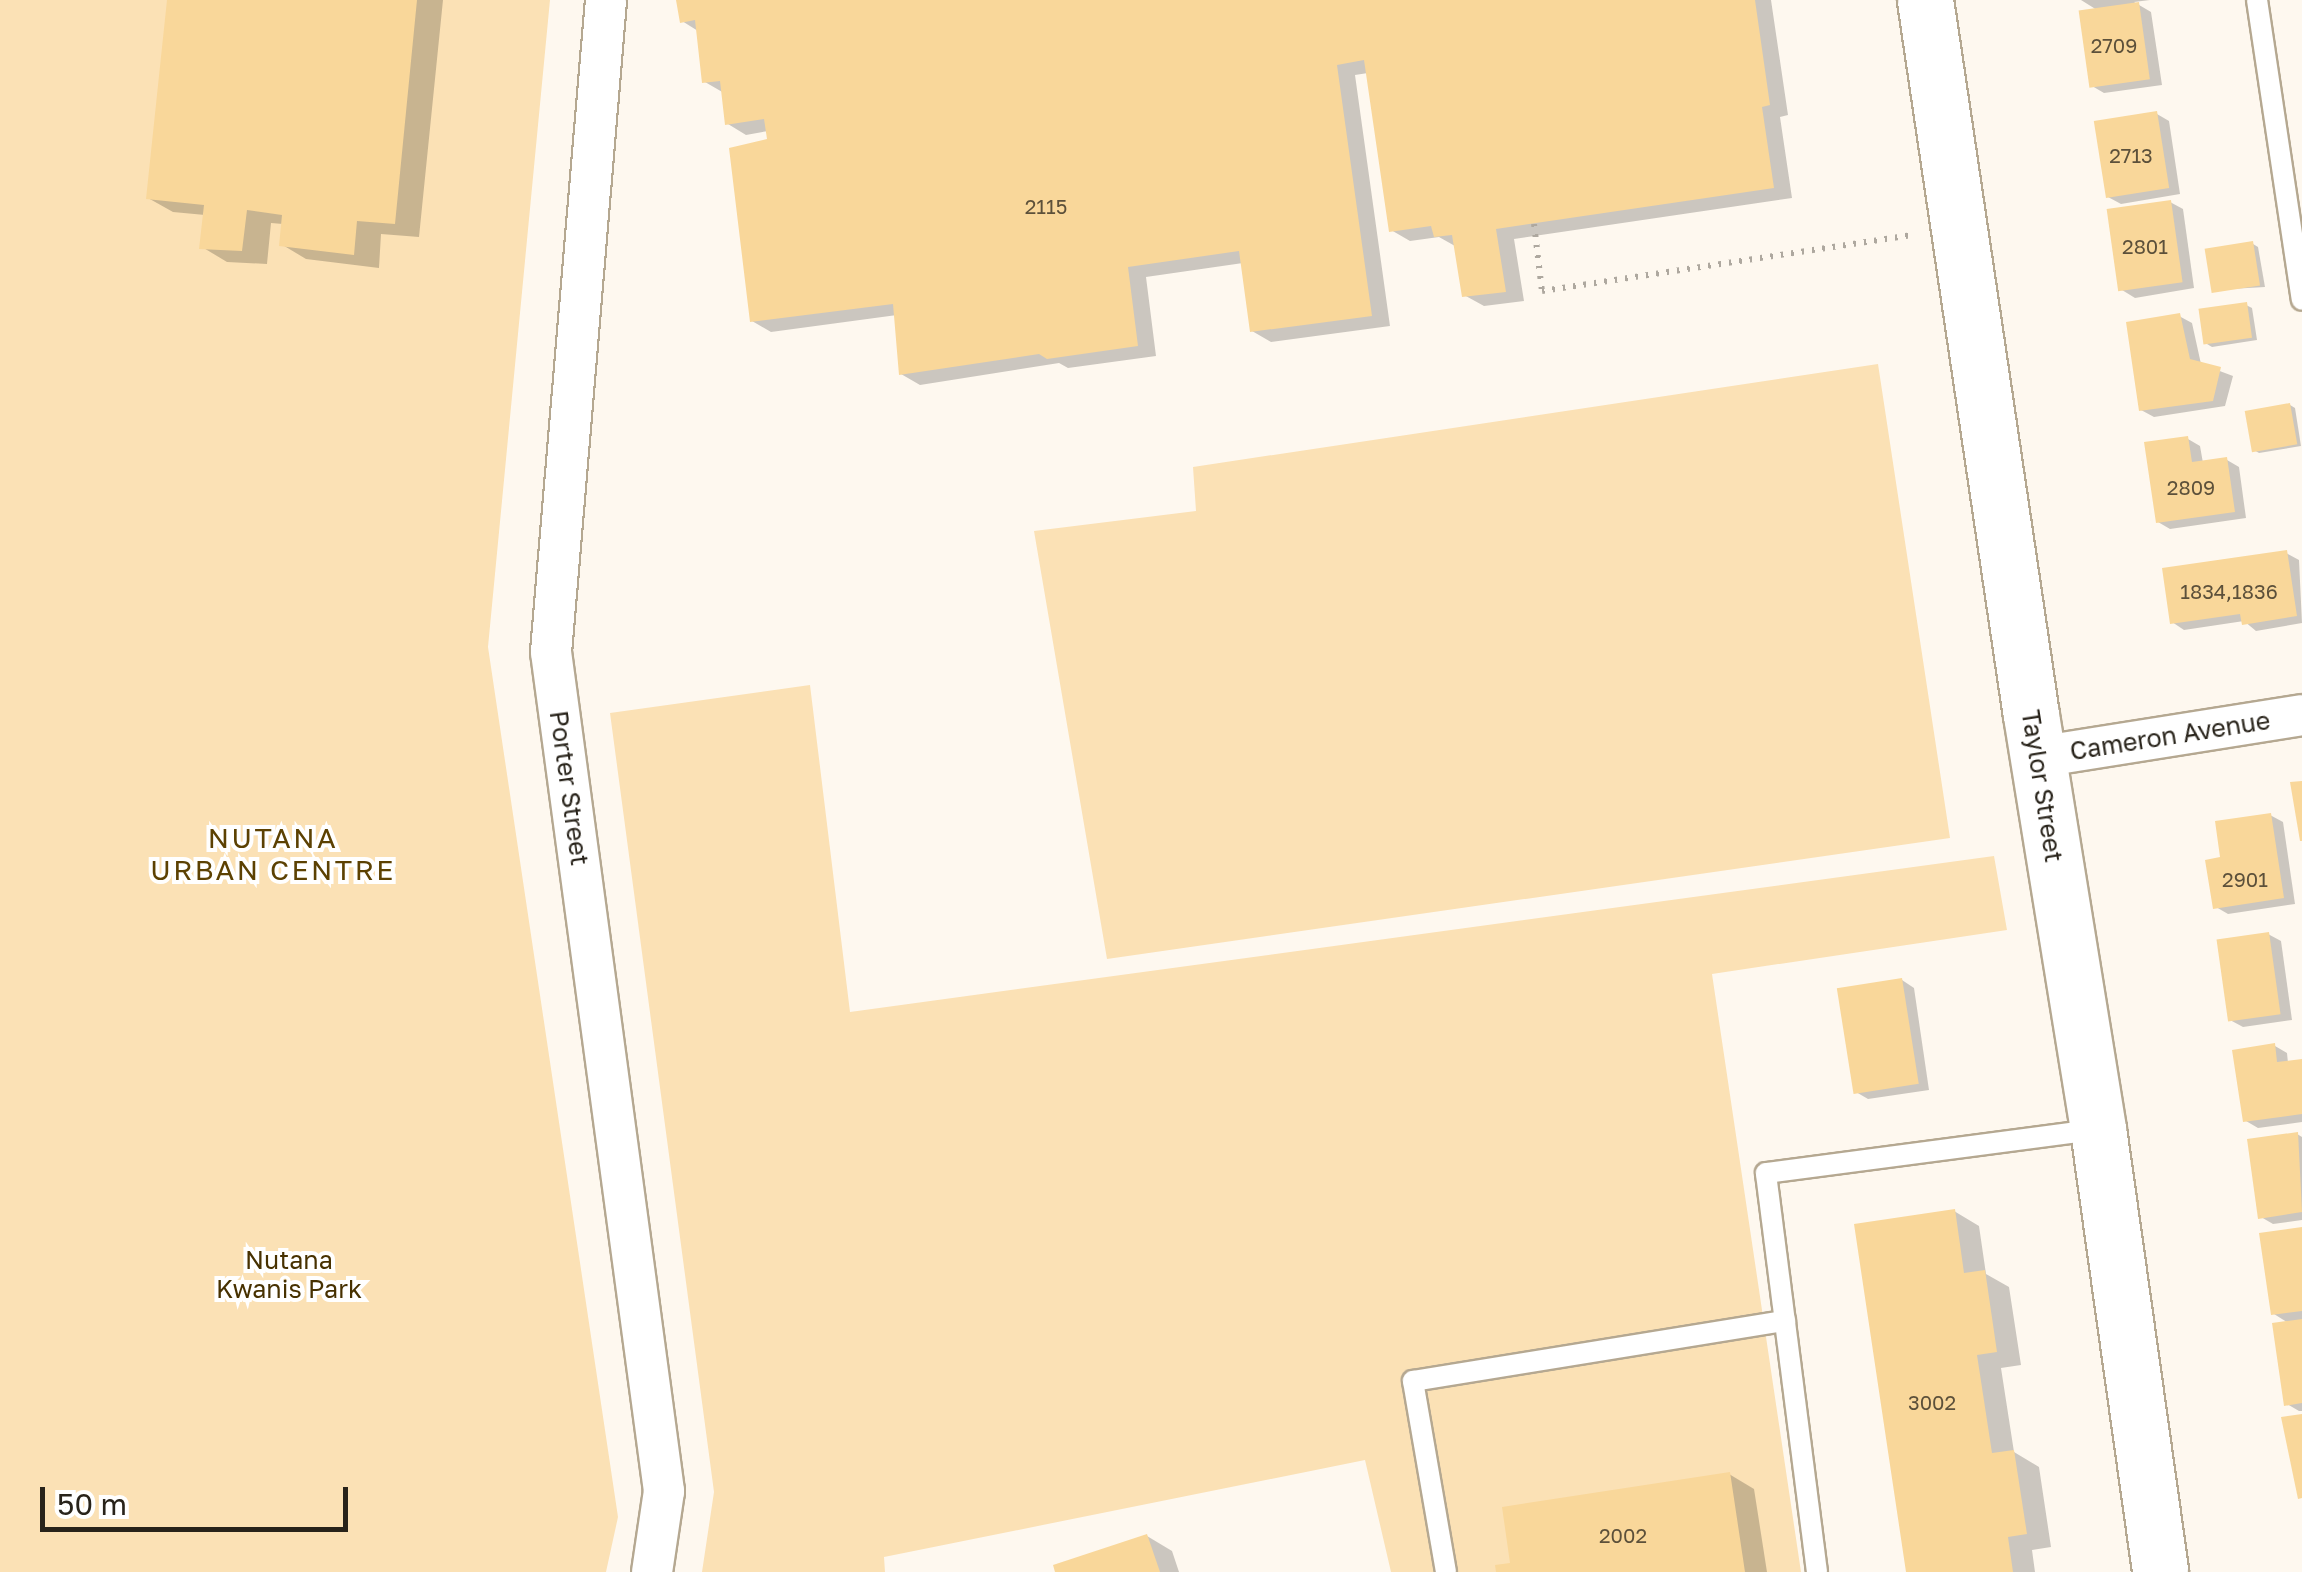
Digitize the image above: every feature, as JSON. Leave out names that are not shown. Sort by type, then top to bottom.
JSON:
[{"type":"main road","name":"Taylor Street","points":[[1925,0],[1957,229],[2098,1129],[2160,1572]]},
{"type":"street","name":"Porter Street","points":[[606,0],[551,652],[664,1491],[652,1572]]},
{"type":"street","name":"Cameron Avenue","points":[[2038,757],[2302,715]]},
{"type":"lane","points":[[2257,0],[2302,300]]},
{"type":"lane","points":[[1817,1572],[1766,1172],[2098,1129]]},
{"type":"lane","points":[[1446,1572],[1414,1382],[1785,1321]]},
{"type":"path","points":[[1534,224],[1542,291],[1957,229]]},
{"type":"green space","name":"Nutana Kwanis Park","points":[[0,0],[550,0],[488,647],[618,1517],[606,1572],[0,1572]]},
{"type":"green space","points":[[1878,364],[1950,838],[1107,959],[1034,531],[1196,511],[1193,467]]},
{"type":"green space","points":[[810,685],[850,1012],[1994,856],[2007,930],[1712,974],[1801,1572],[1391,1572],[1365,1460],[884,1557],[885,1572],[702,1572],[714,1492],[610,713]]},
{"type":"building","points":[[167,0],[417,0],[395,224],[357,221],[354,255],[279,246],[282,215],[247,210],[242,251],[199,249],[204,205],[146,199]]},
{"type":"building","points":[[676,0],[1755,0],[1770,105],[1762,107],[1774,188],[1496,229],[1506,292],[1462,297],[1452,235],[1434,237],[1431,226],[1389,232],[1364,60],[1337,65],[1372,316],[1250,332],[1239,251],[1128,267],[1138,346],[1047,359],[1039,354],[899,375],[893,304],[750,322],[729,148],[767,139],[764,119],[725,125],[720,81],[702,83],[695,20],[680,23]]},
{"type":"building","points":[[2139,2],[2150,79],[2089,88],[2079,10]]},
{"type":"building","points":[[2157,111],[2169,188],[2106,198],[2094,121]]},
{"type":"building","points":[[2171,200],[2183,282],[2118,291],[2107,209]]},
{"type":"building","points":[[2253,241],[2260,285],[2212,293],[2205,249]]},
{"type":"building","points":[[2247,302],[2252,338],[2203,344],[2198,309]]},
{"type":"building","points":[[2180,313],[2190,359],[2221,367],[2213,401],[2139,411],[2126,322]]},
{"type":"building","points":[[2290,403],[2297,444],[2252,452],[2245,411]]},
{"type":"building","points":[[2188,436],[2192,462],[2227,457],[2235,512],[2156,523],[2144,442]]},
{"type":"building","points":[[2287,550],[2297,616],[2242,625],[2240,614],[2170,624],[2162,568]]},
{"type":"building","points":[[2302,781],[2302,841],[2300,841],[2290,782]]},
{"type":"building","points":[[2271,813],[2284,898],[2213,909],[2205,860],[2220,857],[2215,821]]},
{"type":"building","points":[[2269,932],[2281,1014],[2228,1022],[2217,939]]},
{"type":"building","points":[[1902,978],[1919,1084],[1854,1094],[1837,988]]},
{"type":"building","points":[[2275,1043],[2277,1062],[2302,1059],[2302,1114],[2243,1122],[2232,1050]]},
{"type":"building","points":[[2298,1132],[2302,1212],[2258,1219],[2247,1139]]},
{"type":"building","points":[[1955,1209],[1964,1273],[1985,1270],[1997,1352],[1977,1355],[1992,1453],[2014,1450],[2027,1534],[2008,1537],[2013,1572],[1906,1572],[1854,1224]]},
{"type":"building","points":[[2302,1227],[2302,1311],[2271,1315],[2259,1233]]},
{"type":"building","points":[[2302,1319],[2302,1403],[2284,1406],[2272,1323]]},
{"type":"building","points":[[2302,1414],[2302,1498],[2298,1499],[2281,1417]]},
{"type":"building","points":[[1730,1472],[1745,1572],[1496,1572],[1495,1565],[1510,1563],[1502,1507]]},
{"type":"building","points":[[1147,1534],[1160,1572],[1055,1572],[1053,1565]]},
{"type":"district","name":"NUTANA URBAN CENTRE","points":[[273,854]]}]
